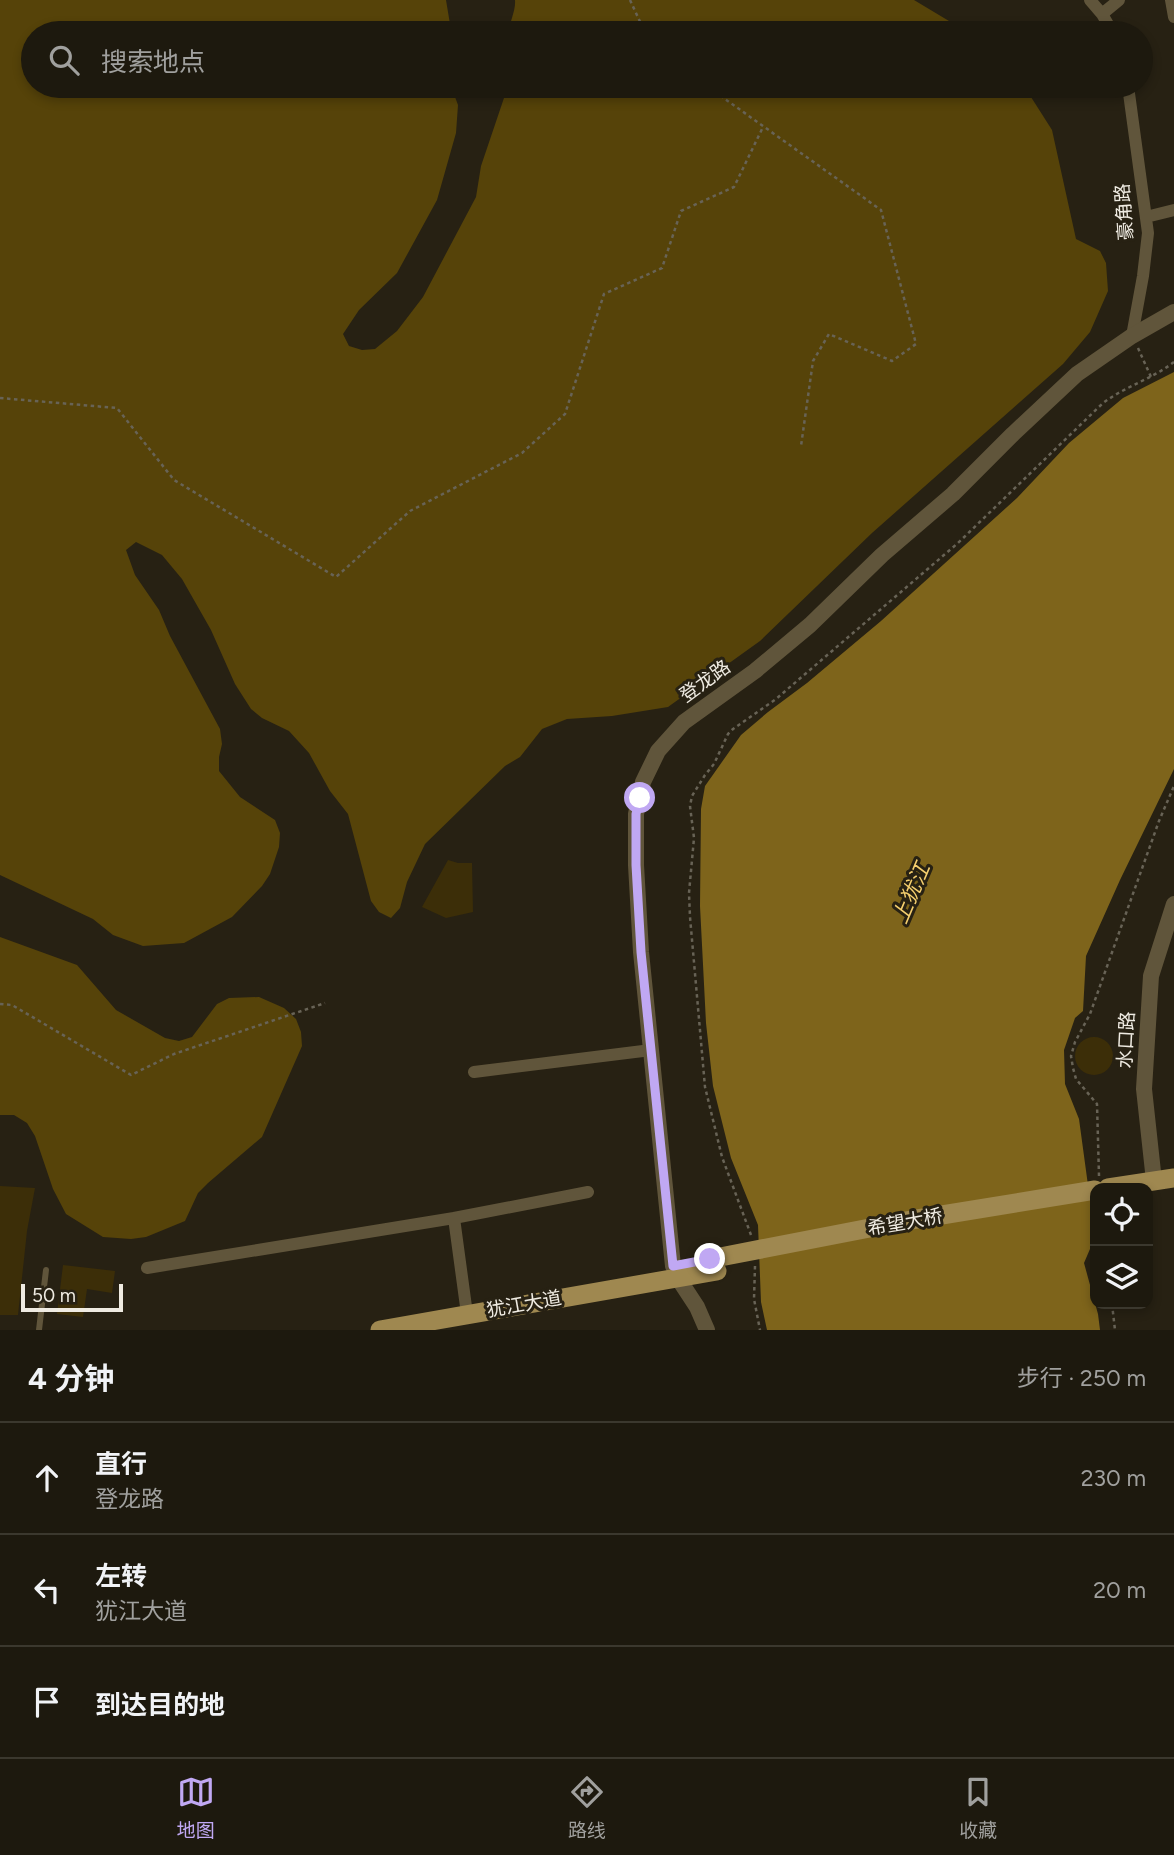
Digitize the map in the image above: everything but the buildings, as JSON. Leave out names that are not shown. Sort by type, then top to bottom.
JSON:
[{"type":"main road","name":"希望大桥","points":[[716,1265],[911,1220],[1090,1187]]},
{"type":"main road","name":"希望大桥","points":[[716,1265],[1090,1204]]},
{"type":"main road","name":"犹江大道","points":[[380,1330],[586,1293],[716,1265]]},
{"type":"street","points":[[1090,0],[1106,21]]},
{"type":"street","points":[[1102,14],[1119,0]]},
{"type":"street","points":[[1171,0],[1174,17]]},
{"type":"street","name":"豪角路","points":[[1130,98],[1148,233],[1134,340]]},
{"type":"street","points":[[1146,217],[1174,210]]},
{"type":"street","name":"登龙路","points":[[676,1272],[641,952],[636,865],[636,814],[643,782],[658,751],[684,722],[755,671],[810,625],[882,555],[953,494],[1077,374],[1174,312]]},
{"type":"street","name":"水口路","points":[[1161,1188],[1144,1089],[1151,976],[1174,904]]},
{"type":"street","points":[[474,1072],[651,1050]]},
{"type":"street","points":[[148,1268],[454,1218],[588,1192]]},
{"type":"street","points":[[454,1218],[467,1314]]},
{"type":"street","points":[[676,1272],[707,1330]]},
{"type":"lane","points":[[39,1330],[46,1270]]},
{"type":"path","points":[[630,0],[640,21]]},
{"type":"path","points":[[723,98],[881,210],[916,344],[891,361],[829,334],[813,360],[801,446]]},
{"type":"path","points":[[0,398],[117,408],[174,480],[336,577],[410,511],[522,453],[565,414],[604,294],[662,268],[681,211],[734,187],[763,127]]},
{"type":"path","points":[[1134,340],[1151,377]]},
{"type":"path","points":[[752,1245],[750,1231],[722,1157],[705,1087],[690,905],[694,838],[690,806],[692,796],[733,729],[785,692],[958,543],[1103,403],[1121,390],[1151,377],[1174,362]]},
{"type":"path","points":[[1101,1183],[1097,1104],[1076,1079],[1071,1056],[1075,1042],[1090,1014],[1174,786]]},
{"type":"path","points":[[0,1004],[12,1005],[131,1075],[174,1054],[325,1003]]},
{"type":"path","points":[[755,1258],[754,1299],[760,1330]]},
{"type":"path","points":[[1113,1309],[1115,1330]]},
{"type":"shaded area","points":[[0,0],[446,0],[450,21],[21,21],[21,98],[455,98],[458,105],[456,133],[437,200],[397,273],[359,310],[343,334],[349,346],[362,350],[375,349],[397,331],[423,297],[476,197],[481,166],[504,98],[1032,98],[1052,130],[1076,239],[1100,251],[1106,263],[1108,291],[1090,332],[1063,364],[872,533],[760,641],[668,707],[612,716],[567,719],[542,729],[520,757],[505,766],[425,844],[407,882],[400,908],[391,918],[379,912],[371,901],[348,814],[330,791],[309,753],[289,731],[262,718],[251,709],[235,684],[211,630],[182,579],[162,555],[136,542],[126,550],[135,575],[159,610],[220,729],[222,744],[219,771],[240,797],[275,820],[280,833],[279,847],[270,874],[232,917],[184,943],[143,946],[113,935],[93,919],[0,875]]},
{"type":"shaded area","points":[[515,0],[914,0],[949,21],[511,21]]},
{"type":"shaded area","points":[[0,937],[77,965],[116,1010],[165,1038],[179,1041],[192,1037],[217,1004],[229,998],[259,997],[284,1008],[296,1019],[302,1046],[262,1137],[198,1193],[185,1221],[146,1237],[103,1237],[66,1214],[53,1189],[35,1136],[27,1123],[14,1115],[0,1115]]},
{"type":"water","name":"上犹江","points":[[1174,372],[1174,769],[1086,956],[1083,1011],[1075,1018],[1064,1050],[1065,1084],[1079,1119],[1090,1200],[1090,1249],[1084,1263],[1090,1285],[1090,1309],[1097,1309],[1100,1330],[767,1330],[761,1302],[758,1225],[731,1158],[713,1086],[706,1023],[700,906],[701,809],[705,786],[741,735],[881,621],[1017,498],[1069,443],[1123,398]]},
{"type":"route","points":[[640,798],[636,814],[636,865],[641,952],[673,1266],[710,1259]]}]
